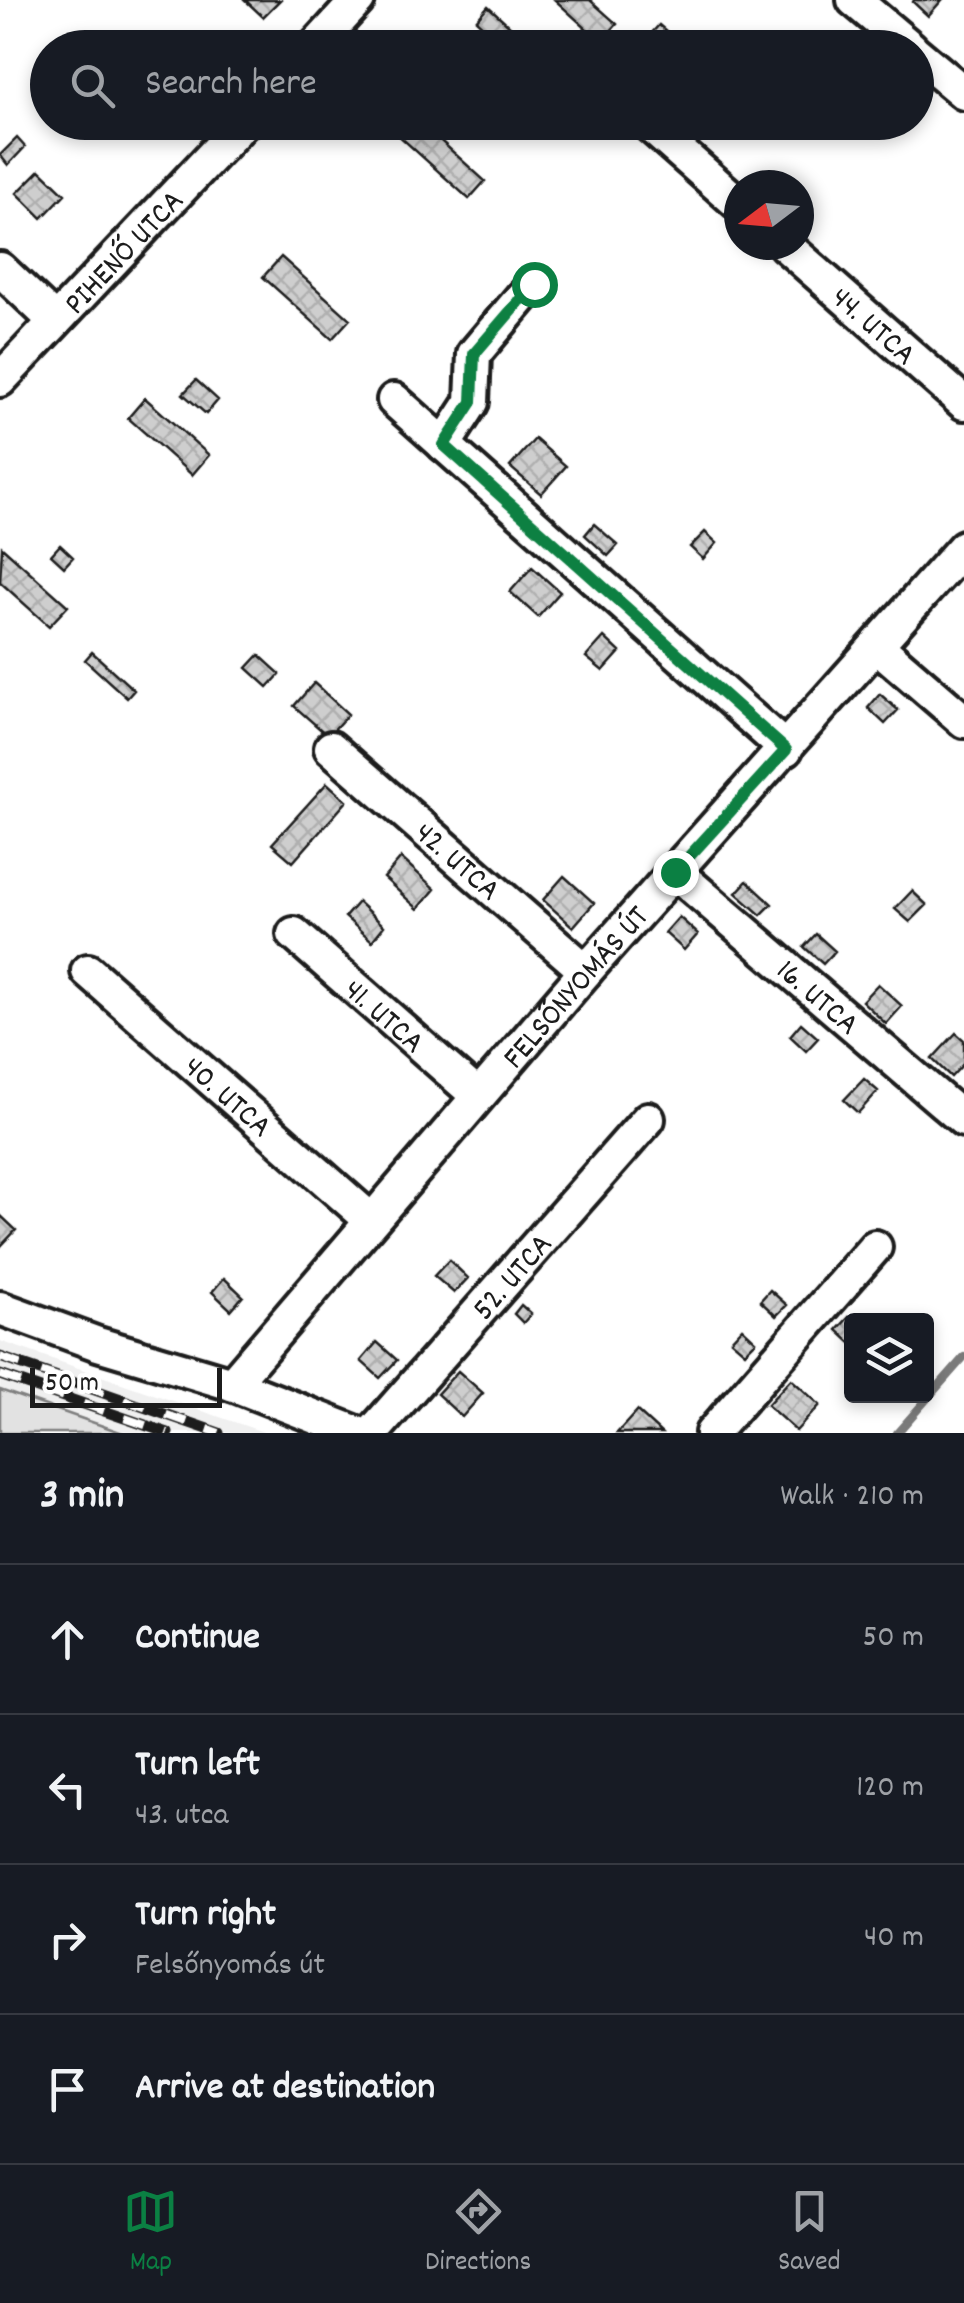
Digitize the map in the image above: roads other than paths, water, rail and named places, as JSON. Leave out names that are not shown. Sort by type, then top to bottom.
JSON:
[{"type":"street","points":[[330,30],[358,0]]},
{"type":"street","points":[[854,0],[889,30]]},
{"type":"street","points":[[934,67],[964,93]]},
{"type":"street","name":"PIHENŐ UTCA","points":[[0,380],[227,140]]},
{"type":"street","points":[[666,140],[724,191]]},
{"type":"street","name":"44. UTCA","points":[[802,260],[964,403]]},
{"type":"street","points":[[0,269],[55,322]]},
{"type":"street","points":[[444,445],[472,402],[474,354],[534,284]]},
{"type":"street","points":[[394,400],[786,750]]},
{"type":"street","name":"FELSŐNYOMÁS ÚT","points":[[232,1384],[586,971],[964,546]]},
{"type":"street","points":[[877,646],[964,720]]},
{"type":"street","name":"42. UTCA","points":[[332,748],[586,971]]},
{"type":"street","name":"16. UTCA","points":[[675,872],[964,1120]]},
{"type":"street","name":"41. UTCA","points":[[294,934],[478,1096]]},
{"type":"street","name":"40. UTCA","points":[[88,971],[371,1220]]},
{"type":"street","name":"52. UTCA","points":[[372,1433],[648,1119]]},
{"type":"street","points":[[712,1433],[875,1247]]},
{"type":"street","points":[[0,1308],[98,1344],[232,1384],[357,1433]]},
{"type":"waterway","points":[[897,1433],[964,1357]]},
{"type":"railway","points":[[0,1357],[219,1433]]},
{"type":"railway","points":[[0,1375],[168,1433]]}]
